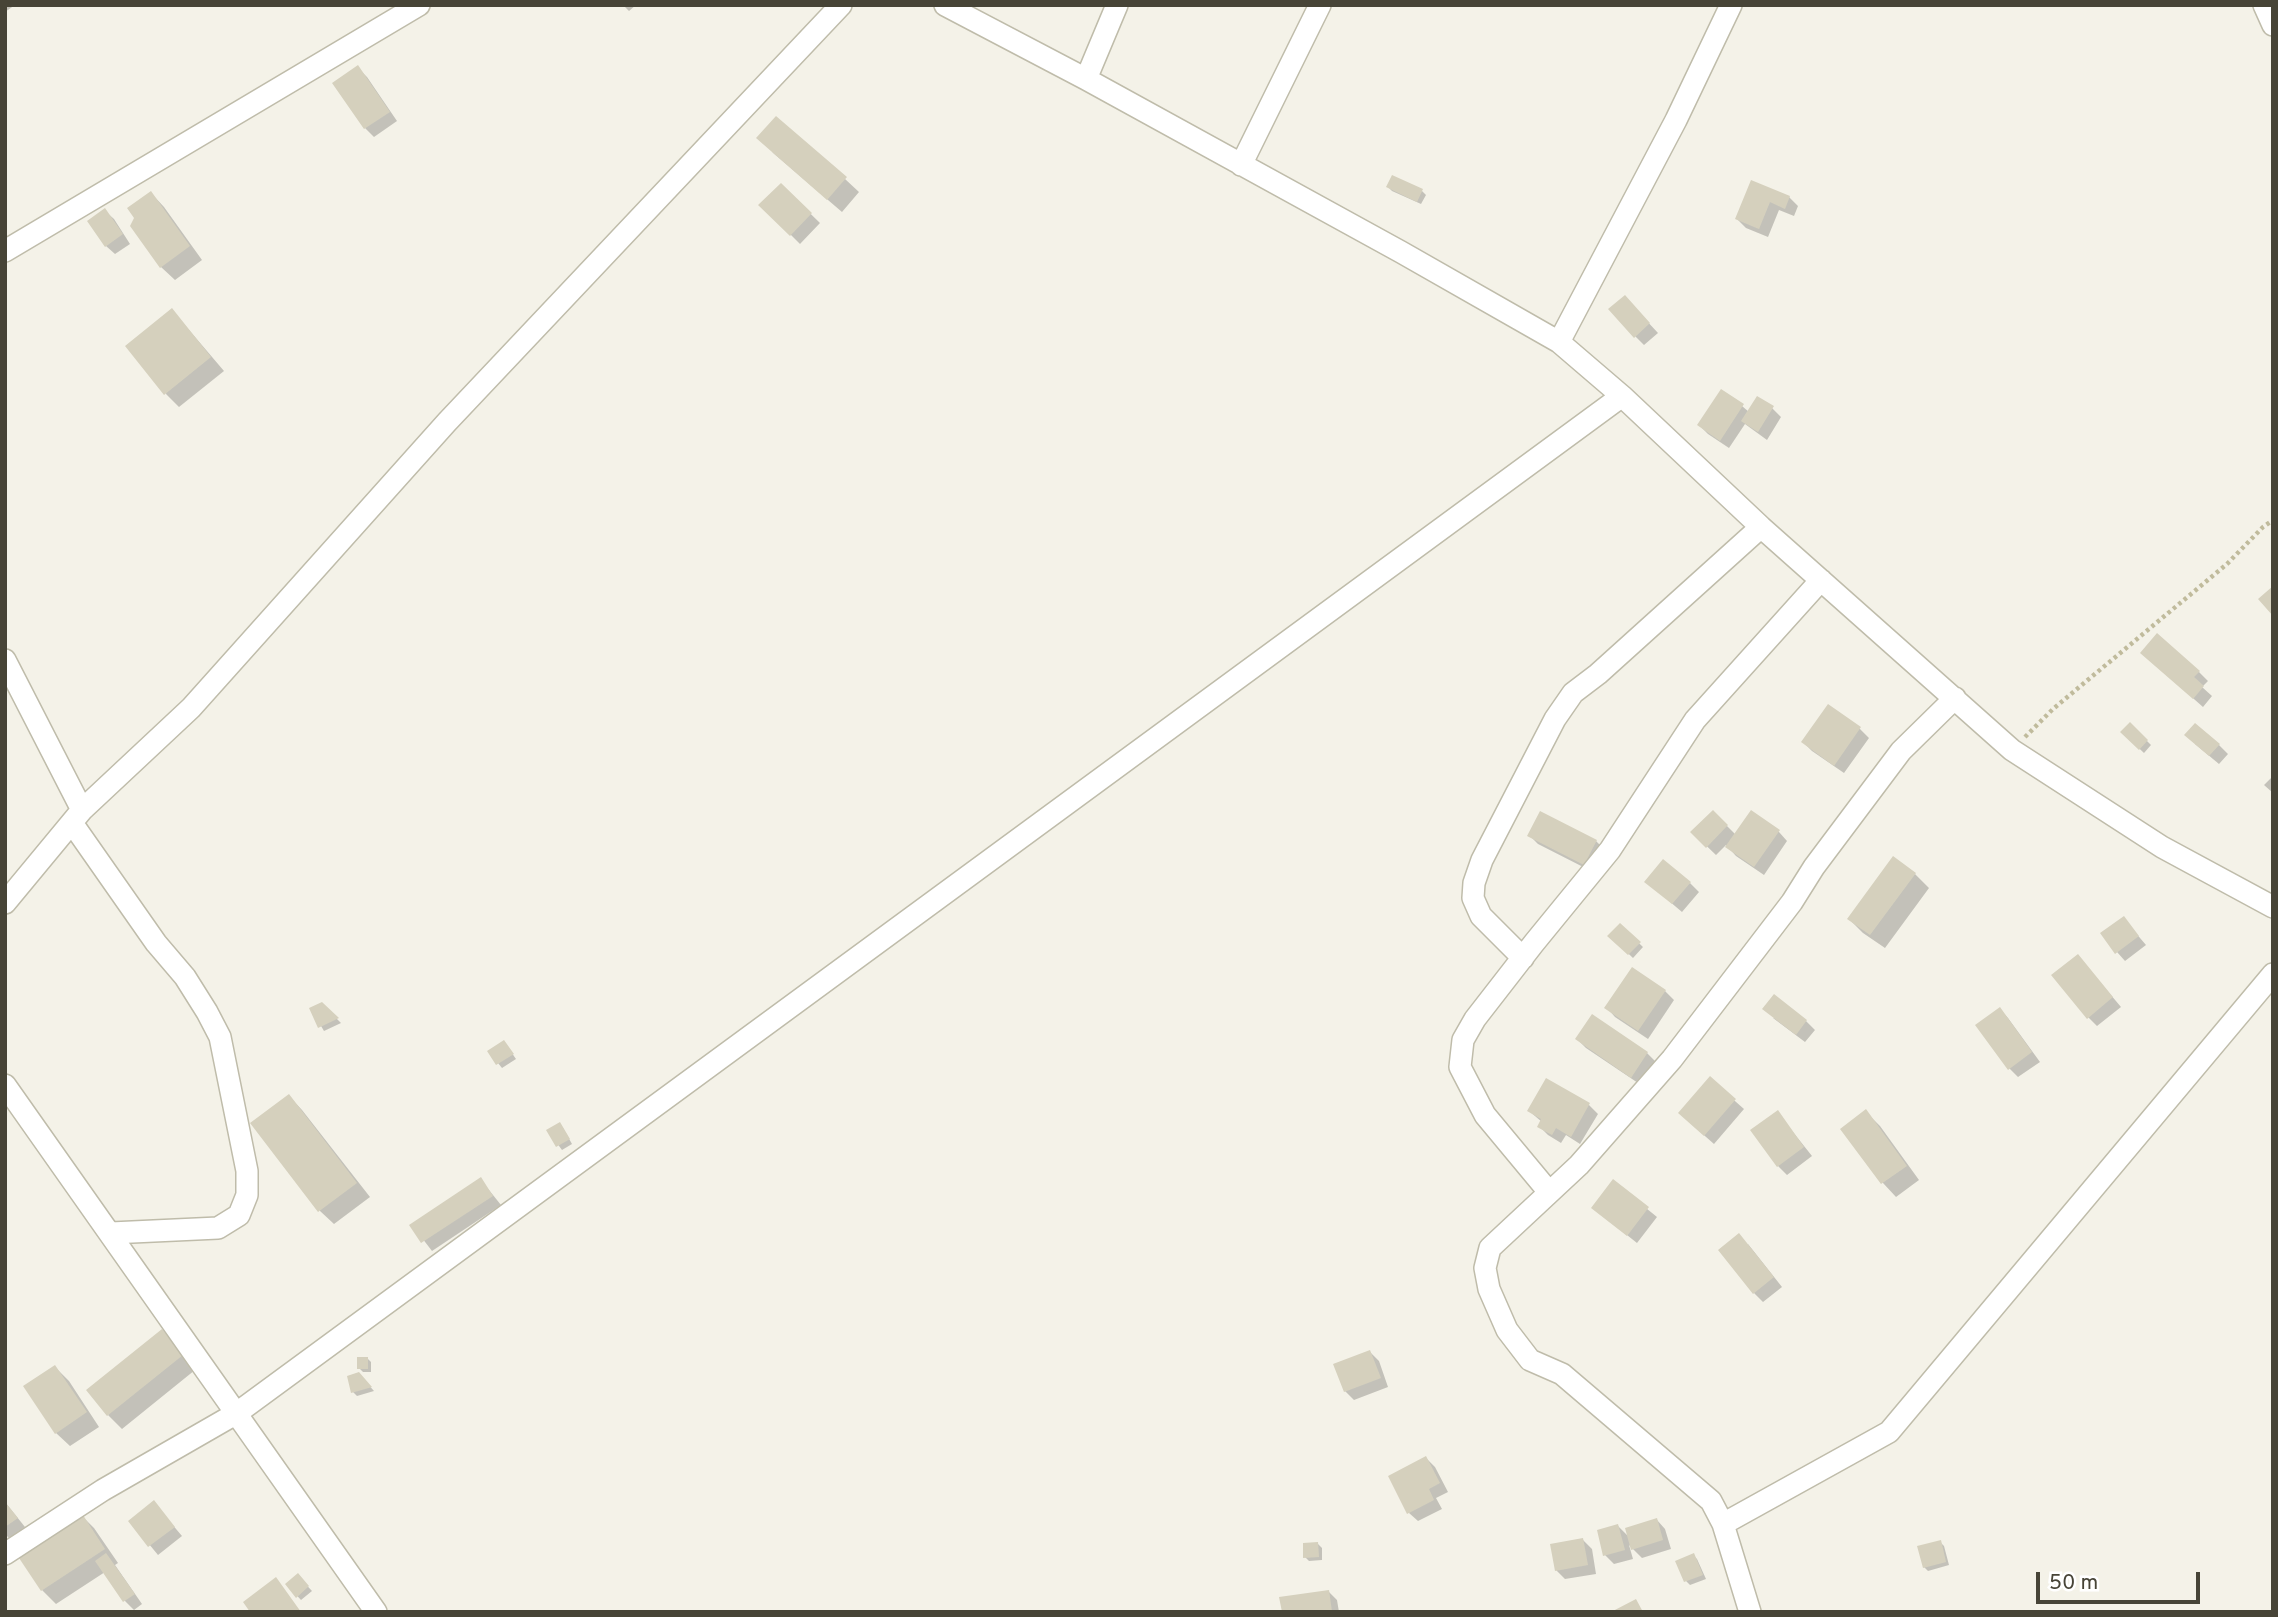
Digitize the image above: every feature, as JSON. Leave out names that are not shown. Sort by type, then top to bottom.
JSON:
[{"type":"street","points":[[5,251],[419,5]]},
{"type":"street","points":[[5,903],[77,817],[191,708],[447,422],[841,5]]},
{"type":"street","points":[[945,5],[1086,79],[1559,342],[1622,396],[1761,527],[2012,750],[2162,847],[2273,907]]},
{"type":"street","points":[[1086,79],[1117,5]]},
{"type":"street","points":[[1241,165],[1320,5]]},
{"type":"street","points":[[1559,342],[1676,121],[1731,5]]},
{"type":"street","points":[[2264,5],[2273,25]]},
{"type":"street","points":[[5,1554],[103,1490],[237,1413],[1622,396]]},
{"type":"street","points":[[1522,958],[1481,916],[1473,898],[1474,883],[1482,860],[1555,719],[1573,693],[1598,674],[1761,527]]},
{"type":"street","points":[[1549,1192],[1485,1115],[1460,1067],[1463,1040],[1475,1019],[1522,958],[1610,850],[1695,720],[1821,580]]},
{"type":"street","points":[[5,660],[77,817],[156,943],[185,977],[220,1037],[247,1171],[247,1195],[239,1215],[218,1228],[111,1233]]},
{"type":"street","points":[[1750,1612],[1723,1524],[1710,1501],[1562,1374],[1530,1360],[1507,1330],[1489,1289],[1485,1268],[1490,1248],[1579,1165],[1672,1059],[1792,902],[1814,867],[1901,751],[1955,698]]},
{"type":"street","points":[[1723,1524],[1889,1433],[2273,974]]},
{"type":"street","points":[[5,1085],[376,1612]]},
{"type":"path","points":[[2012,750],[2053,709],[2228,565],[2263,527],[2273,520]]},
{"type":"building","points":[[358,65],[390,112],[364,129],[332,83]]},
{"type":"building","points":[[776,116],[847,177],[827,200],[756,138]]},
{"type":"building","points":[[1392,175],[1423,189],[1417,202],[1386,187]]},
{"type":"building","points":[[1751,180],[1790,196],[1785,209],[1770,202],[1759,229],[1735,219]]},
{"type":"building","points":[[781,183],[812,213],[790,236],[758,205]]},
{"type":"building","points":[[151,191],[190,246],[160,268],[130,226],[134,218],[127,208]]},
{"type":"building","points":[[105,208],[123,234],[105,247],[87,221]]},
{"type":"building","points":[[1625,295],[1650,323],[1634,338],[1608,309]]},
{"type":"building","points":[[172,308],[211,357],[164,395],[125,346]]},
{"type":"building","points":[[1721,389],[1744,404],[1720,441],[1697,425]]},
{"type":"building","points":[[1757,396],[1774,406],[1758,432],[1741,421]]},
{"type":"building","points":[[2273,586],[2273,616],[2258,599]]},
{"type":"building","points":[[2157,633],[2200,671],[2194,677],[2204,686],[2193,699],[2140,653]]},
{"type":"building","points":[[1828,704],[1861,727],[1834,766],[1801,742]]},
{"type":"building","points":[[2130,722],[2148,740],[2139,750],[2120,732]]},
{"type":"building","points":[[2195,723],[2220,744],[2209,756],[2184,735]]},
{"type":"building","points":[[1713,810],[1728,825],[1706,848],[1690,832]]},
{"type":"building","points":[[1751,810],[1780,830],[1754,867],[1725,847]]},
{"type":"building","points":[[1540,811],[1597,840],[1584,865],[1527,836]]},
{"type":"building","points":[[1893,856],[1916,873],[1870,935],[1847,919]]},
{"type":"building","points":[[1663,859],[1691,882],[1672,904],[1644,882]]},
{"type":"building","points":[[2124,916],[2139,936],[2115,954],[2100,933]]},
{"type":"building","points":[[1620,923],[1641,942],[1628,955],[1607,936]]},
{"type":"building","points":[[2078,954],[2113,997],[2087,1019],[2051,975]]},
{"type":"building","points":[[1632,967],[1666,990],[1638,1031],[1604,1008]]},
{"type":"building","points":[[1774,994],[1807,1020],[1796,1035],[1762,1009]]},
{"type":"building","points":[[322,1002],[339,1018],[318,1028],[309,1008]]},
{"type":"building","points":[[2000,1007],[2032,1052],[2008,1070],[1975,1025]]},
{"type":"building","points":[[1592,1014],[1648,1052],[1631,1078],[1575,1039]]},
{"type":"building","points":[[504,1040],[514,1054],[496,1065],[487,1051]]},
{"type":"building","points":[[1710,1076],[1736,1099],[1704,1136],[1678,1113]]},
{"type":"building","points":[[1546,1078],[1590,1103],[1571,1137],[1556,1128],[1552,1135],[1537,1127],[1541,1119],[1527,1111]]},
{"type":"building","points":[[289,1094],[357,1183],[318,1212],[250,1123]]},
{"type":"building","points":[[1866,1109],[1907,1166],[1881,1184],[1840,1129]]},
{"type":"building","points":[[1778,1110],[1804,1147],[1777,1167],[1750,1130]]},
{"type":"building","points":[[560,1122],[570,1139],[556,1147],[546,1130]]},
{"type":"building","points":[[481,1177],[493,1196],[421,1243],[409,1225]]},
{"type":"building","points":[[1613,1179],[1649,1207],[1627,1236],[1591,1208]]},
{"type":"building","points":[[1739,1233],[1774,1277],[1753,1294],[1718,1250]]},
{"type":"building","points":[[162,1329],[183,1355],[107,1416],[86,1390]]},
{"type":"building","points":[[1370,1350],[1381,1378],[1344,1392],[1333,1364]]},
{"type":"building","points":[[357,1357],[368,1357],[368,1369],[357,1369]]},
{"type":"building","points":[[55,1365],[87,1412],[55,1434],[23,1386]]},
{"type":"building","points":[[359,1372],[372,1387],[351,1393],[347,1376]]},
{"type":"building","points":[[1426,1456],[1440,1483],[1429,1489],[1434,1500],[1407,1514],[1388,1476]]},
{"type":"building","points":[[154,1500],[175,1527],[148,1547],[128,1521]]},
{"type":"building","points":[[5,1502],[18,1518],[5,1527]]},
{"type":"building","points":[[81,1512],[105,1549],[41,1591],[17,1555]]},
{"type":"building","points":[[1657,1518],[1663,1540],[1631,1550],[1625,1528]]},
{"type":"building","points":[[1618,1524],[1625,1550],[1603,1556],[1597,1530]]},
{"type":"building","points":[[1583,1538],[1588,1565],[1555,1571],[1550,1544]]},
{"type":"building","points":[[1941,1540],[1946,1562],[1923,1568],[1917,1546]]},
{"type":"building","points":[[1318,1542],[1319,1557],[1303,1558],[1303,1543]]},
{"type":"building","points":[[106,1553],[135,1594],[123,1602],[95,1561]]},
{"type":"building","points":[[1694,1553],[1703,1575],[1684,1582],[1675,1561]]},
{"type":"building","points":[[298,1573],[309,1586],[296,1598],[285,1584]]},
{"type":"building","points":[[276,1577],[301,1612],[250,1612],[243,1602]]},
{"type":"building","points":[[1329,1590],[1332,1612],[1282,1612],[1279,1597]]},
{"type":"building","points":[[1636,1599],[1643,1612],[1611,1612]]}]
